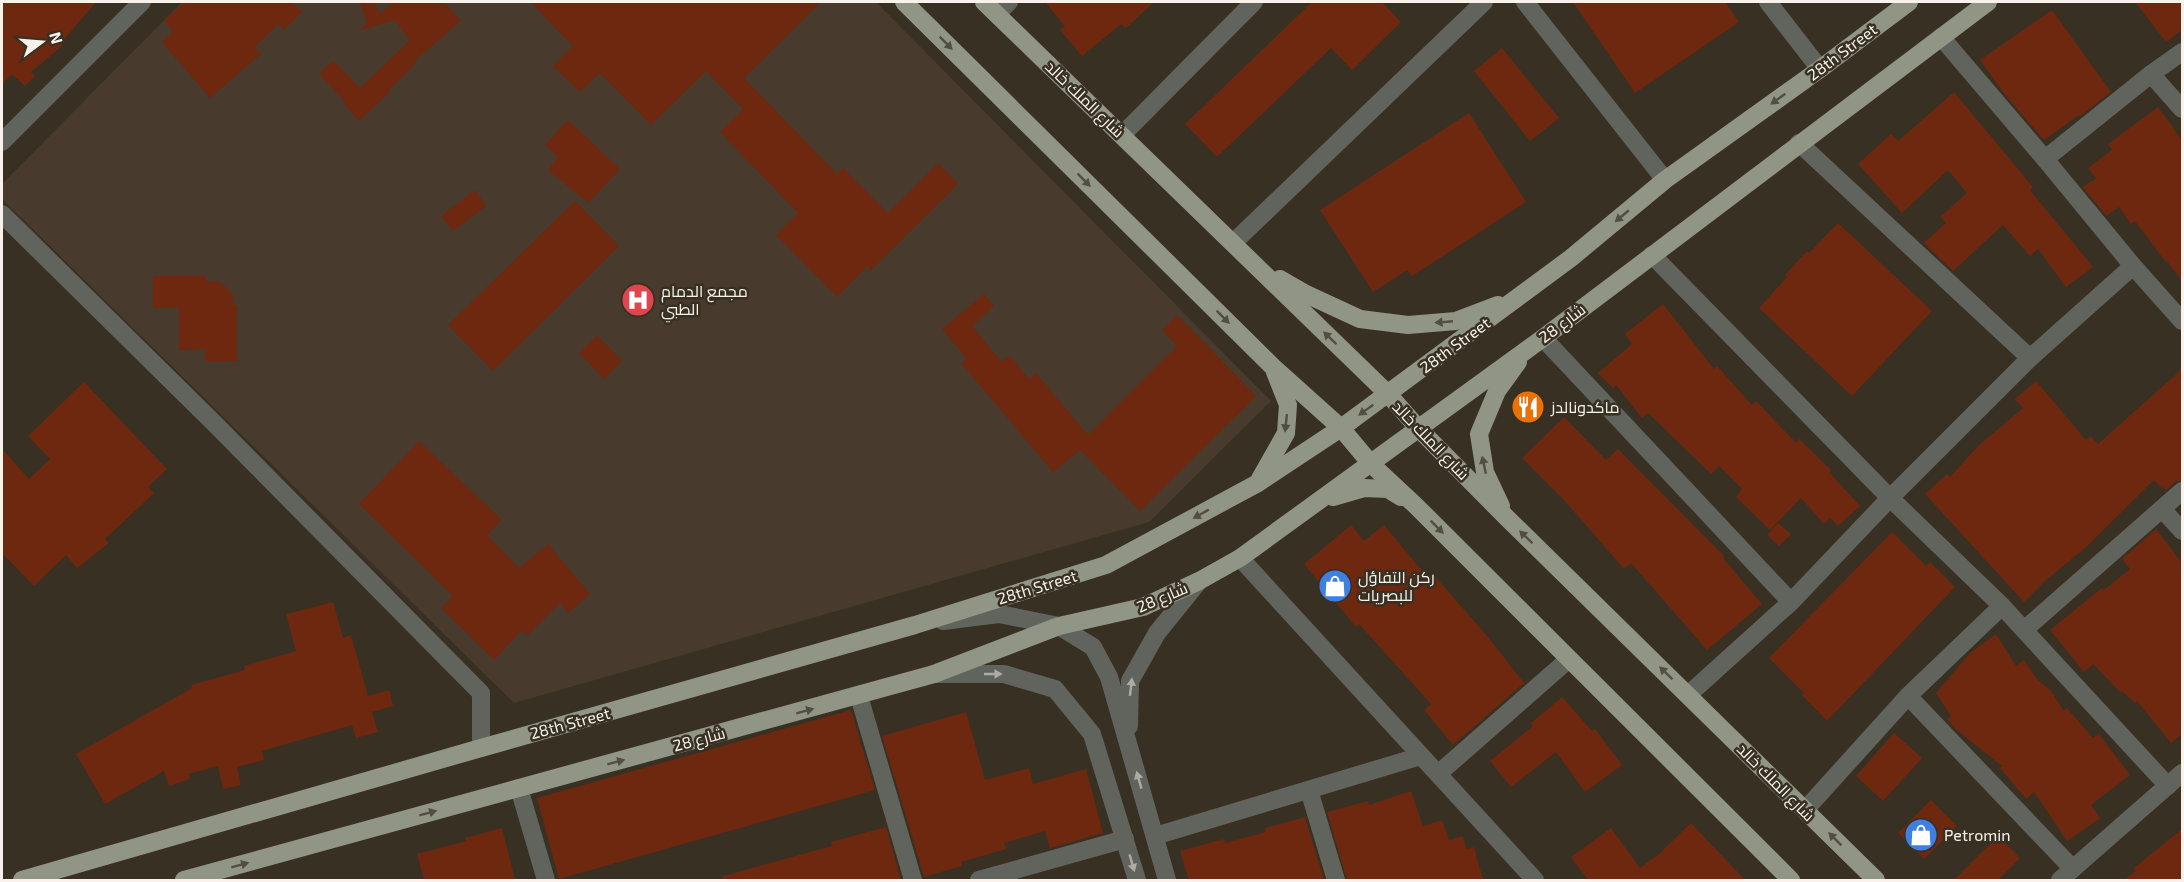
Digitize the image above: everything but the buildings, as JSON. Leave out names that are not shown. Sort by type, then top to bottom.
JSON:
[{"type":"main road","points":[[904,2],[1273,367],[1341,428],[1371,464],[1791,880]]},
{"type":"main road","name":"28th Street","points":[[22,880],[915,625],[1106,566],[1258,483],[1341,428],[1571,258],[1665,180],[1909,2]]},
{"type":"main road","name":"شارع 28","points":[[184,880],[205,878],[519,788],[934,675],[1059,626],[1143,607],[1199,581],[1240,558],[1419,429],[1988,2]]},
{"type":"main road","name":"شارع الملك خالد","points":[[997,6],[1122,135],[1388,394],[1419,429],[1507,518],[1876,880]]},
{"type":"main road","points":[[1257,267],[1306,294],[1360,319],[1408,325],[1456,321],[1519,297]]},
{"type":"main road","points":[[1507,518],[1485,472],[1479,434],[1497,391],[1536,343]]},
{"type":"main road","points":[[1258,483],[1286,433],[1288,405],[1273,367]]},
{"type":"main road","points":[[1320,500],[1365,489],[1388,489],[1415,506]]},
{"type":"street","points":[[4,135],[142,2]]},
{"type":"street","points":[[1122,135],[1254,2]]},
{"type":"street","points":[[1233,243],[1484,2]]},
{"type":"street","points":[[1525,2],[1665,180]]},
{"type":"street","points":[[1768,2],[1820,69]]},
{"type":"street","points":[[1941,37],[2182,321]]},
{"type":"street","points":[[2045,159],[2182,51]]},
{"type":"street","points":[[2151,74],[2182,109]]},
{"type":"street","points":[[1799,143],[2030,358]]},
{"type":"street","points":[[2,213],[481,693],[481,748]]},
{"type":"street","points":[[1652,255],[1890,498],[2002,606],[2168,786]]},
{"type":"street","points":[[1688,695],[1791,602],[1890,498],[2030,358],[2133,266]]},
{"type":"street","points":[[1536,343],[1791,602]]},
{"type":"street","points":[[2024,630],[2182,491]]},
{"type":"street","points":[[2162,510],[2182,531]]},
{"type":"street","points":[[1240,558],[1535,880]]},
{"type":"street","points":[[1129,745],[1130,681],[1157,633],[1199,581]]},
{"type":"street","points":[[1805,810],[1908,696],[2002,606]]},
{"type":"street","points":[[915,625],[999,614],[1059,626],[1093,647],[1110,677],[1167,880]]},
{"type":"street","points":[[1438,774],[1569,659]]},
{"type":"street","points":[[934,675],[1004,674],[1055,689],[1092,734],[1137,880]]},
{"type":"street","points":[[860,696],[913,880]]},
{"type":"street","points":[[1908,696],[2067,875],[2182,773]]},
{"type":"street","points":[[1155,836],[1421,756]]},
{"type":"street","points":[[519,788],[546,880]]},
{"type":"street","points":[[1309,790],[1336,880]]},
{"type":"street","points":[[979,880],[1125,839]]},
{"type":"shaded area","name":"مجمع الدمام الطبي","points":[[182,2],[876,2],[1271,401],[1149,522],[514,703],[2,199],[2,184]]},
{"type":"place","name":"مجمع الدمام الطبي","points":[[638,300]]},
{"type":"place","name":"ماكدونالدز","points":[[1528,407]]},
{"type":"place","name":"ركن التفاؤل للبصريات","points":[[1335,586]]},
{"type":"place","name":"Petromin","points":[[1921,835]]}]
